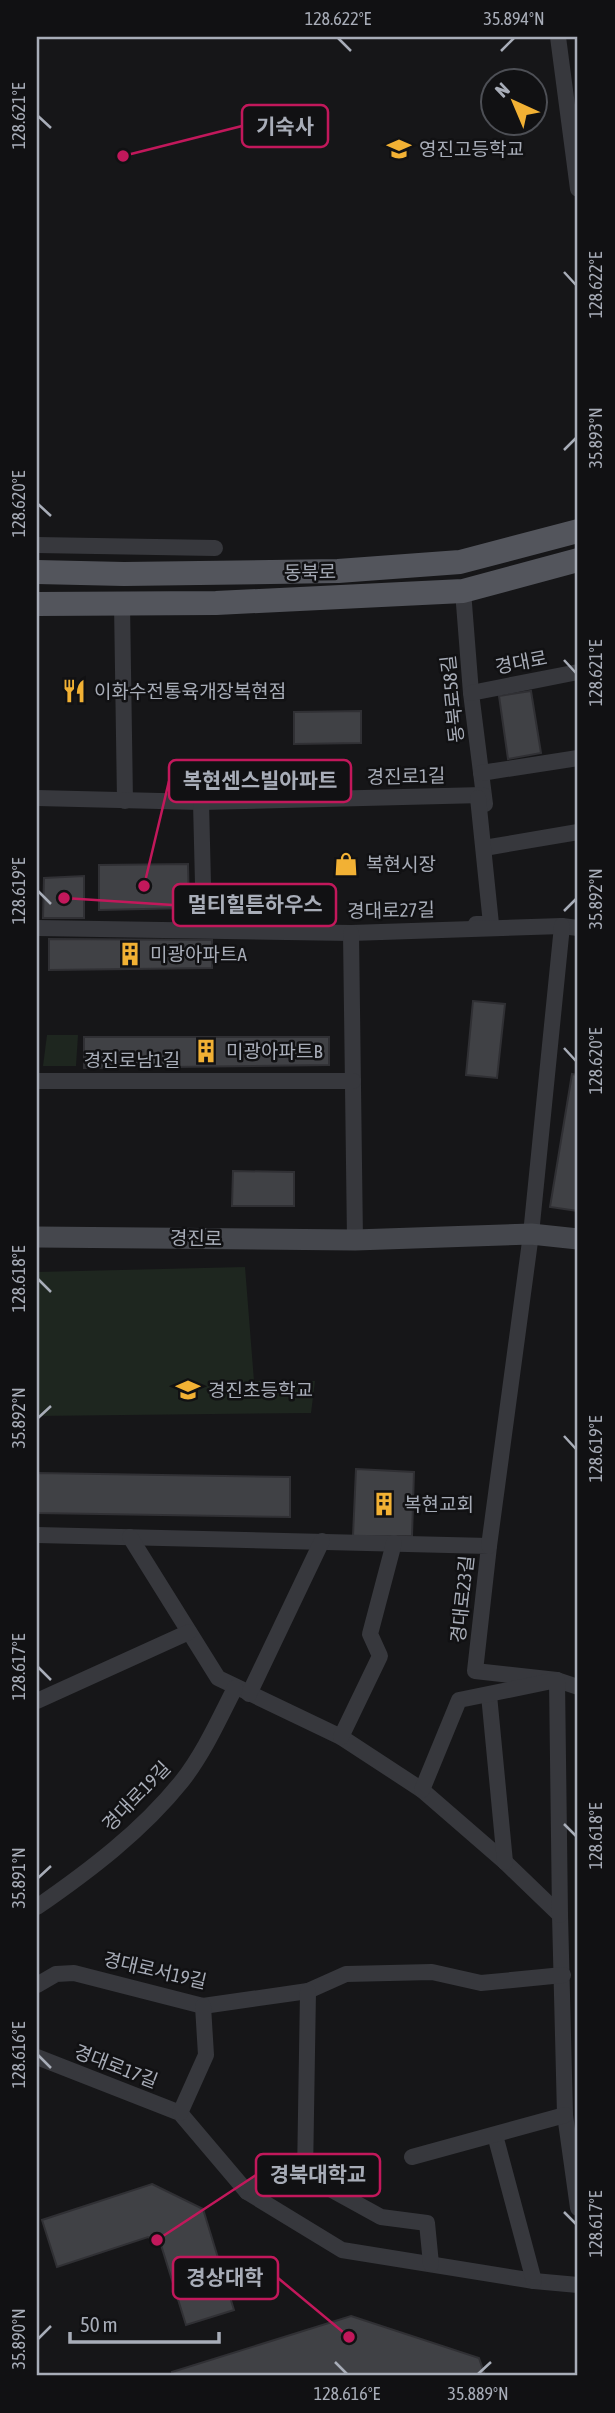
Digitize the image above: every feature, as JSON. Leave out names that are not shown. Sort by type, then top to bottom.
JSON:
[{"type":"main road","name":"동북로","points":[[37,572],[124,574],[338,571],[460,562],[578,531]]},
{"type":"main road","name":"동북로","points":[[37,604],[216,603],[463,591],[578,560]]},
{"type":"street","points":[[558,37],[578,189]]},
{"type":"street","points":[[37,545],[215,548]]},
{"type":"street","name":"동북로58길","points":[[463,591],[482,797],[499,928]]},
{"type":"street","points":[[122,604],[125,801]]},
{"type":"street","name":"경대로","points":[[471,693],[578,672]]},
{"type":"street","points":[[481,773],[578,758]]},
{"type":"street","points":[[198,803],[204,925],[359,926],[491,923],[482,797]]},
{"type":"street","name":"경진로1길","points":[[37,798],[198,803],[482,797]]},
{"type":"street","points":[[198,803],[199,930]]},
{"type":"street","points":[[490,847],[578,832]]},
{"type":"street","points":[[489,1546],[570,927]]},
{"type":"street","name":"경대로27길","points":[[37,928],[351,933],[570,927]]},
{"type":"street","points":[[351,933],[355,1240]]},
{"type":"street","name":"경진로남1길","points":[[37,1081],[353,1081]]},
{"type":"street","name":"경진로","points":[[37,1237],[355,1240],[531,1234],[578,1239]]},
{"type":"street","name":"경대로23길","points":[[37,1535],[489,1546],[475,1671],[556,1680],[578,1687]]},
{"type":"street","points":[[130,1537],[218,1678],[341,1737],[422,1790],[561,1915]]},
{"type":"street","name":"경대로19길","points":[[37,1907],[88,1871],[138,1828],[182,1780],[242,1691],[287,1614],[322,1541]]},
{"type":"street","points":[[341,1737],[380,1656],[370,1634],[394,1543]]},
{"type":"street","points":[[37,1701],[190,1632]]},
{"type":"street","points":[[422,1790],[459,1700],[556,1680],[565,2115],[578,2208]]},
{"type":"street","points":[[489,1695],[505,1862]]},
{"type":"street","name":"경대로서19길","points":[[37,1984],[56,1974],[74,1973],[203,2006],[308,1991],[346,1974],[432,1972],[481,1983],[563,1975]]},
{"type":"street","points":[[305,2175],[308,1991]]},
{"type":"street","points":[[180,2113],[205,2055],[203,2006]]},
{"type":"street","name":"경대로17길","points":[[37,2057],[180,2113],[247,2192],[342,2250],[534,2281],[578,2285]]},
{"type":"street","points":[[412,2157],[565,2115]]},
{"type":"street","points":[[495,2135],[534,2281]]},
{"type":"street","points":[[247,2192],[283,2163],[381,2217],[427,2223],[431,2264]]},
{"type":"shaded area","points":[[47,1035],[78,1035],[76,1066],[43,1066]]},
{"type":"shaded area","points":[[245,1267],[254,1381],[315,1381],[311,1413],[37,1416],[37,1272]]},
{"type":"building","points":[[531,691],[541,753],[508,759],[499,696]]},
{"type":"building","points":[[361,711],[361,743],[294,744],[294,712]]},
{"type":"building","points":[[188,864],[189,908],[99,910],[99,865]]},
{"type":"building","points":[[84,876],[84,918],[43,918],[44,878]]},
{"type":"building","name":"미광아파트A","points":[[49,939],[212,940],[212,968],[49,970]]},
{"type":"building","points":[[473,1001],[505,1004],[497,1078],[466,1075]]},
{"type":"building","name":"미광아파트B","points":[[84,1037],[329,1037],[329,1065],[84,1068]]},
{"type":"building","points":[[572,1074],[578,1075],[578,1211],[550,1207]]},
{"type":"building","points":[[233,1171],[294,1172],[294,1206],[232,1206]]},
{"type":"building","name":"복현교회","points":[[356,1469],[414,1472],[412,1536],[353,1536]]},
{"type":"building","points":[[37,1473],[290,1477],[290,1517],[37,1513]]},
{"type":"building","points":[[152,2184],[203,2209],[234,2310],[186,2325],[161,2245],[148,2237],[57,2267],[42,2220]]},
{"type":"building","points":[[351,2316],[479,2358],[485,2376],[173,2376],[172,2372]]},
{"type":"place","name":"영진고등학교","points":[[399,149]]},
{"type":"place","name":"기숙사","points":[[123,156]]},
{"type":"place","name":"이화수전통육개장복현점","points":[[74,691]]},
{"type":"place","name":"복현시장","points":[[346,864]]},
{"type":"place","name":"복현센스빌아파트","points":[[144,886]]},
{"type":"place","name":"멀티힐튼하우스","points":[[64,898]]},
{"type":"place","name":"미광아파트A","points":[[130,954]]},
{"type":"place","name":"미광아파트B","points":[[206,1051]]},
{"type":"place","name":"경진초등학교","points":[[188,1390]]},
{"type":"place","name":"복현교회","points":[[384,1504]]},
{"type":"place","name":"경북대학교","points":[[157,2240]]},
{"type":"place","name":"경상대학","points":[[349,2337]]}]
